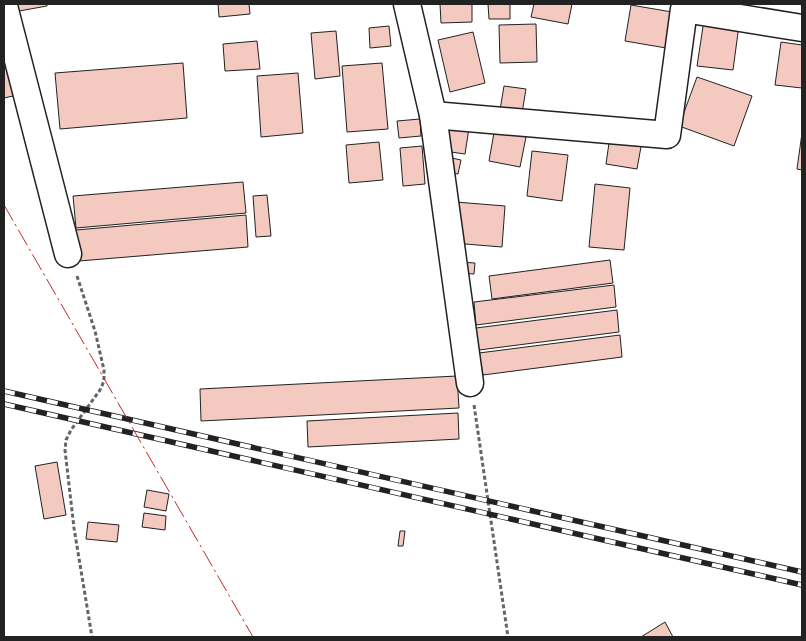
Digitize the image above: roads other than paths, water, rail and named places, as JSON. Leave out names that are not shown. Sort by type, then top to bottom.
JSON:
[{"type":"street","points":[[407,4],[433,115],[470,382]]},
{"type":"street","points":[[4,6],[68,254]]},
{"type":"street","points":[[433,115],[667,135],[684,9],[802,28]]},
{"type":"railway","points":[[4,391],[802,572]]},
{"type":"railway","points":[[4,404],[802,585]]}]
